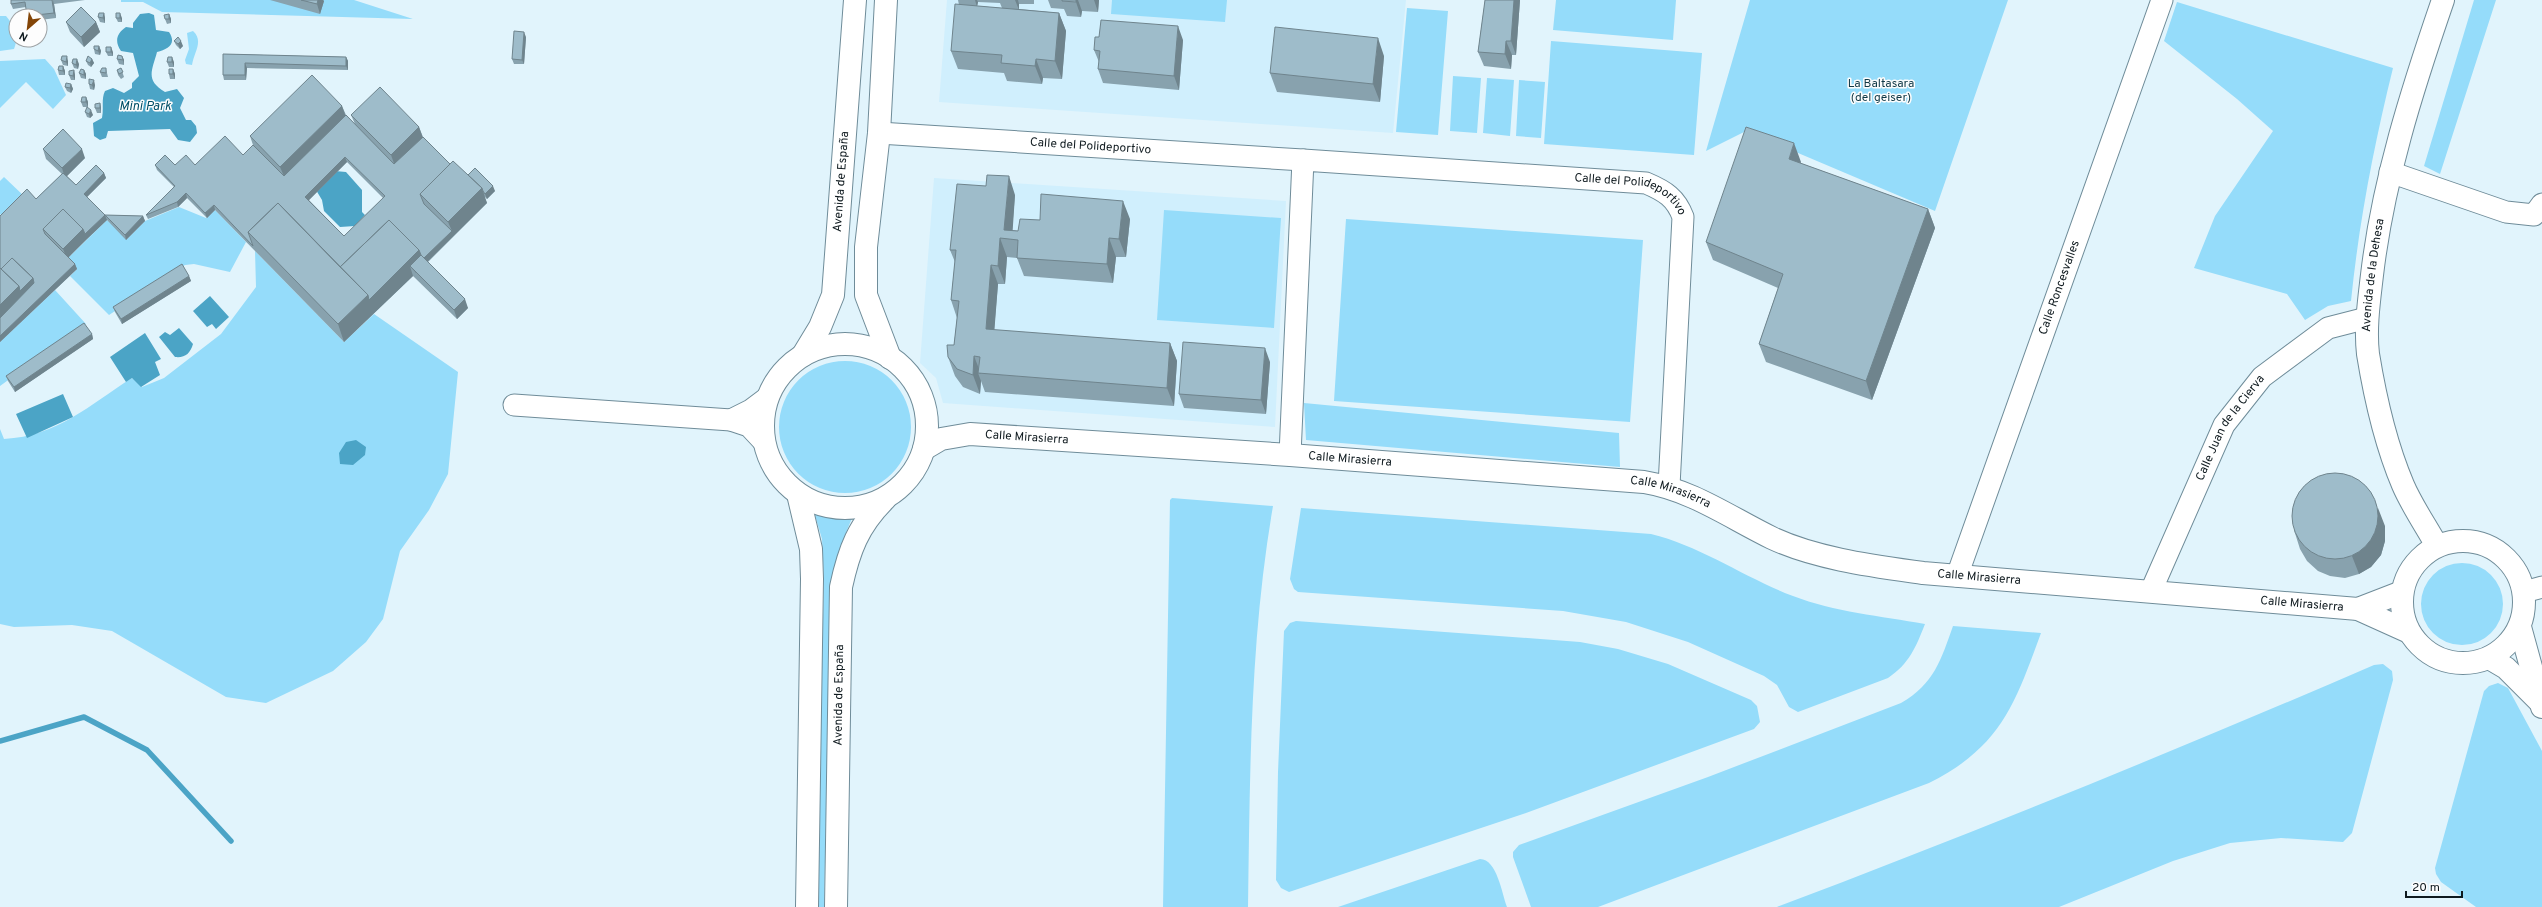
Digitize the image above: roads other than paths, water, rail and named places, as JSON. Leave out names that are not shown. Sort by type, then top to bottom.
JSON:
[{"type":"street","name":"Avenida de España","points":[[803,355],[820,327],[833,295],[855,0]]},
{"type":"street","points":[[886,0],[878,133],[866,247],[866,295],[890,358]]},
{"type":"street","name":"Calle Roncesvalles","points":[[1958,576],[2162,0]]},
{"type":"street","name":"Avenida de la Dehesa","points":[[2437,546],[2403,486],[2387,436],[2368,353],[2367,318],[2375,249],[2390,172],[2442,0]]},
{"type":"street","name":"Calle del Polideportivo","points":[[878,133],[1646,183],[1663,190],[1678,203],[1683,217],[1670,486]]},
{"type":"street","points":[[1290,454],[1303,160]]},
{"type":"street","points":[[2390,172],[2506,212],[2534,215],[2542,204]]},
{"type":"street","name":"Calle Juan de la Cierva","points":[[2151,591],[2228,419],[2262,377],[2328,328],[2367,318]]},
{"type":"street","points":[[832,345],[862,346],[890,358],[906,372],[918,390],[925,410],[927,430],[924,449],[912,473],[904,484],[888,497],[866,506],[842,508],[819,505],[798,494],[778,475],[768,457],[764,441],[763,419],[767,398],[776,381],[788,366],[803,355],[832,345]]},
{"type":"street","points":[[731,420],[751,410],[767,398]]},
{"type":"street","points":[[514,405],[731,420],[749,426],[764,441]]},
{"type":"street","name":"Calle Mirasierra","points":[[925,410],[942,423],[970,434]]},
{"type":"street","name":"Calle Mirasierra","points":[[924,449],[941,439],[970,434],[1290,454],[1644,482],[1670,486],[1713,505],[1773,538],[1826,556],[1871,566],[1958,576],[2358,609],[2409,632]]},
{"type":"street","points":[[798,494],[811,548],[812,579],[807,907]]},
{"type":"street","name":"Avenida de España","points":[[836,907],[841,587],[849,552],[870,515],[888,497]]},
{"type":"street","points":[[2465,540],[2492,548],[2513,566],[2533,589],[2524,609],[2520,627],[2507,646],[2489,658],[2467,664],[2444,661],[2424,650],[2409,632],[2402,613],[2402,592],[2408,573],[2420,557],[2437,546],[2465,540]]},
{"type":"street","name":"Calle Mirasierra","points":[[2358,609],[2402,592]]},
{"type":"street","points":[[2520,627],[2540,704]]},
{"type":"street","points":[[2489,658],[2506,668],[2540,704]]},
{"type":"water","name":"Mini Park","points":[[149,13],[154,15],[156,30],[169,32],[172,40],[172,43],[168,48],[157,52],[152,70],[152,79],[159,88],[165,92],[177,89],[184,98],[180,108],[186,120],[191,120],[196,126],[197,133],[190,142],[178,140],[170,129],[108,131],[106,138],[100,140],[94,136],[93,123],[102,118],[103,97],[105,91],[113,88],[124,93],[132,88],[132,83],[139,76],[133,53],[121,51],[119,47],[117,41],[120,32],[126,27],[133,28],[133,23],[140,14]]},
{"type":"water","points":[[335,171],[346,172],[362,190],[362,212],[365,215],[355,226],[340,227],[324,211],[322,200],[316,190]]},
{"type":"water","points":[[210,296],[229,317],[216,329],[212,324],[207,327],[193,311]]},
{"type":"water","points":[[179,328],[193,344],[187,355],[175,357],[159,337],[165,332],[170,335]]},
{"type":"water","points":[[145,333],[161,359],[155,362],[160,375],[141,387],[132,378],[126,382],[110,357]]},
{"type":"water","points":[[63,394],[73,417],[27,438],[16,414]]},
{"type":"water","points":[[356,440],[366,447],[365,455],[353,465],[340,464],[339,453],[346,442]]},
{"type":"waterway","points":[[0,741],[84,717],[147,750],[231,841]]},
{"type":"park label","name":"La Baltasara (del geiser)","points":[[1881,91]]}]
